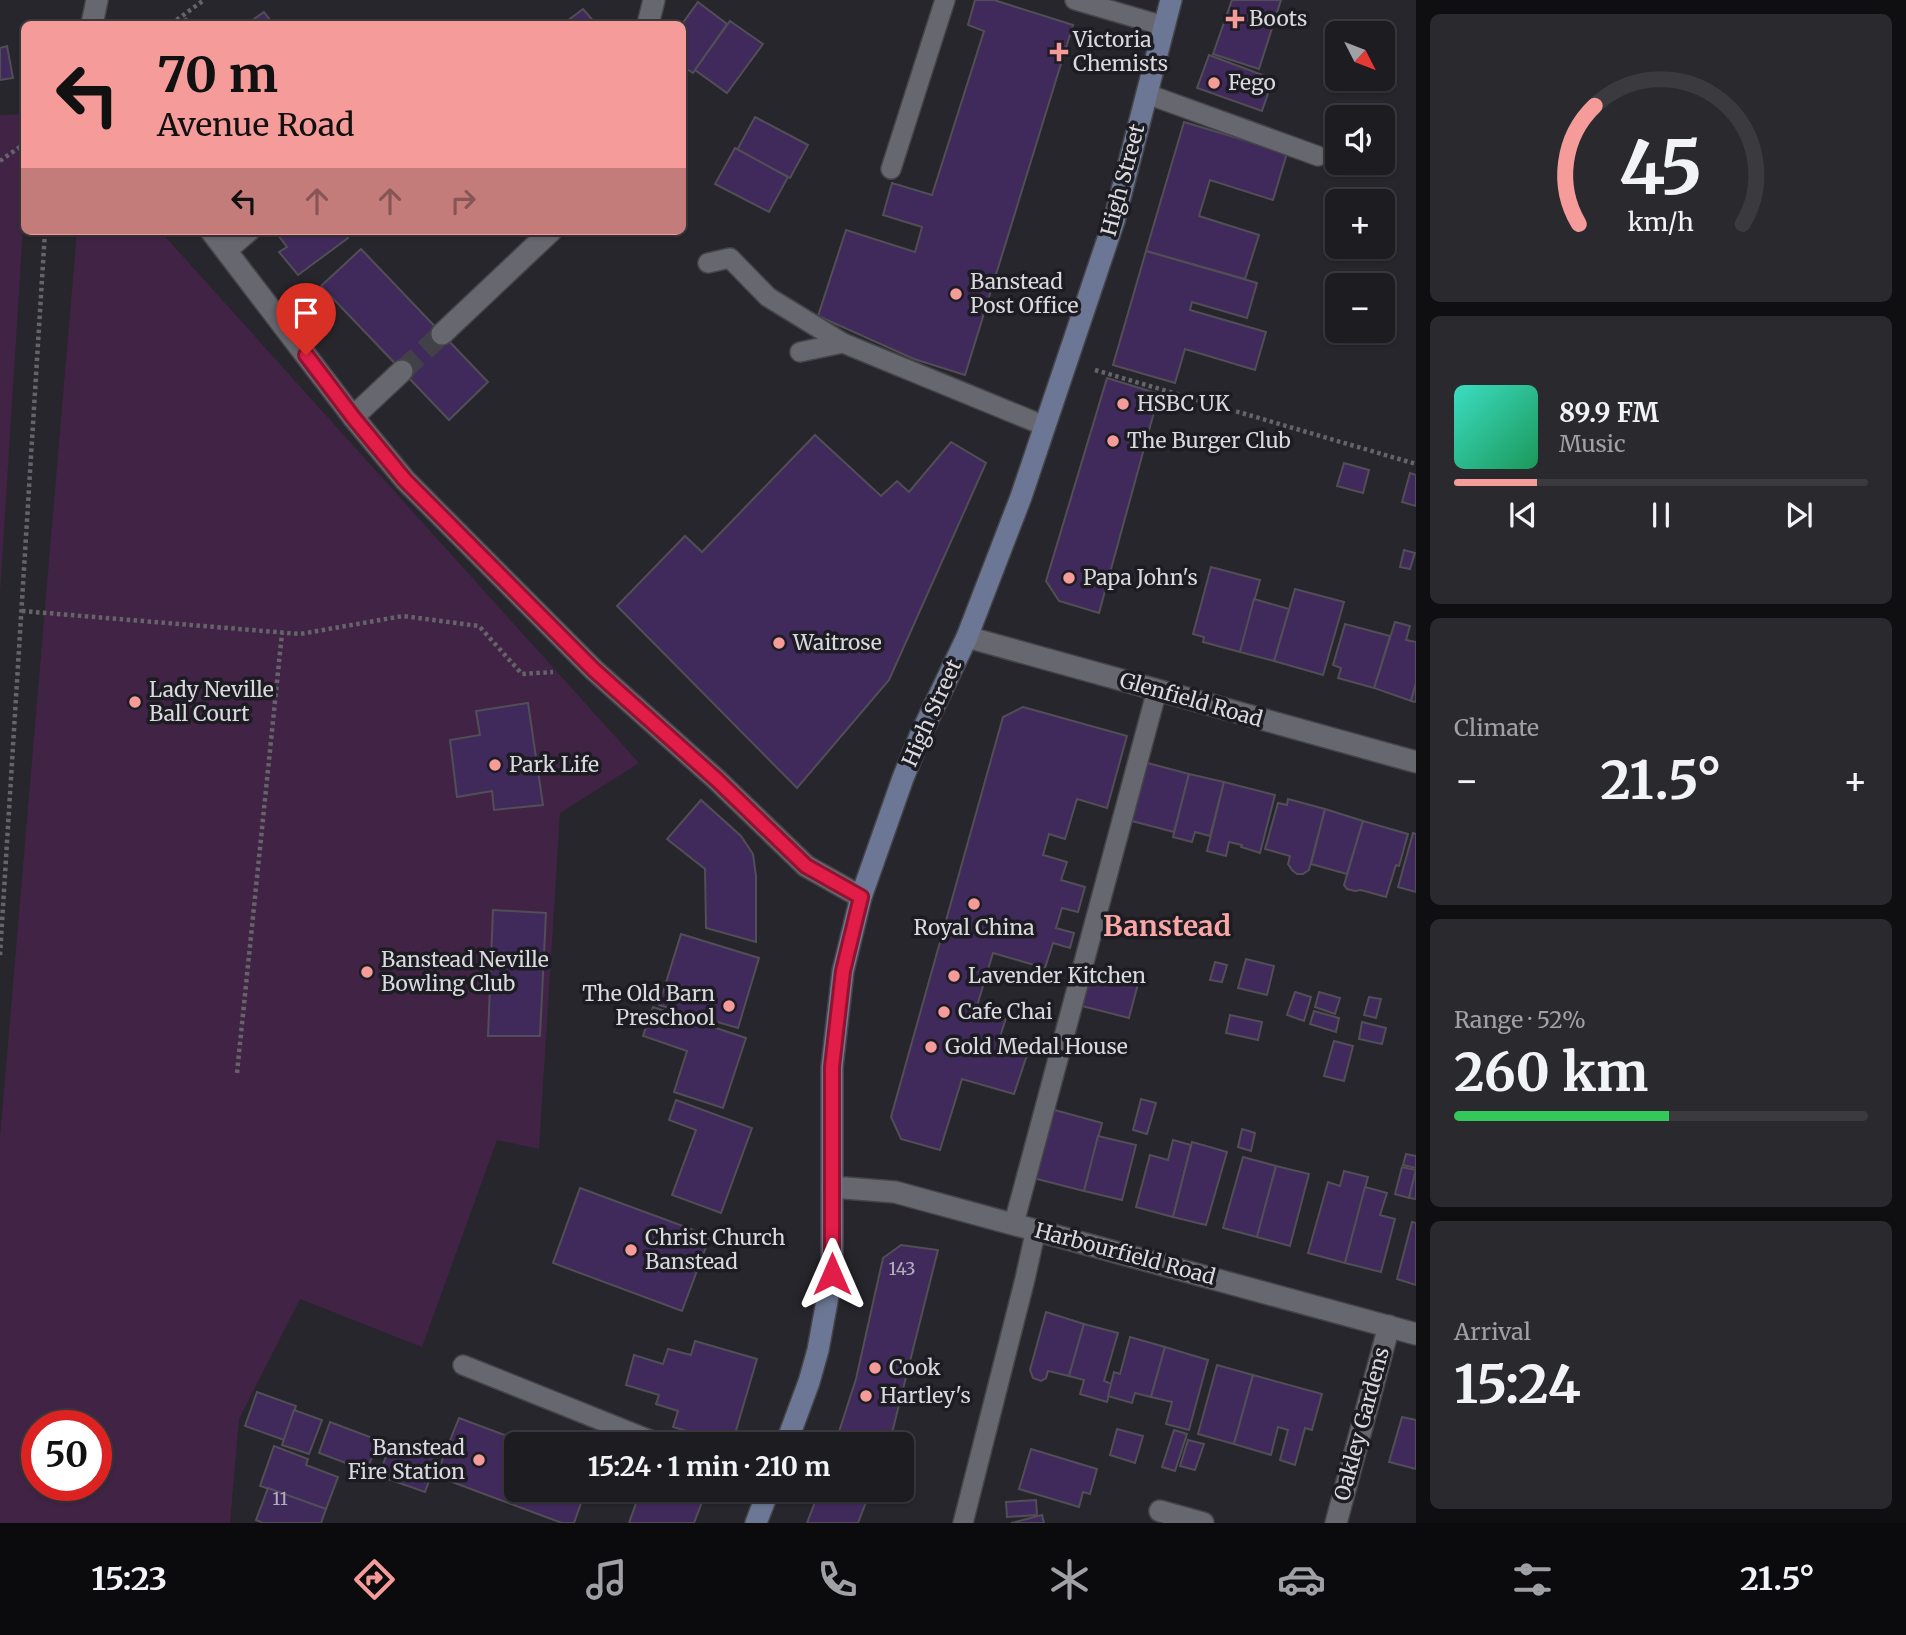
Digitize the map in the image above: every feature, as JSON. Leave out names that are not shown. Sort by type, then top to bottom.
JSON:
[{"type":"main road","name":"High Street","points":[[790,1432],[818,1350],[832,1274],[832,1067],[843,971],[861,897],[907,768],[967,637],[1021,497],[1114,221],[1171,0]]},
{"type":"main road","points":[[756,1523],[764,1502]]},
{"type":"street","points":[[649,21],[654,0]]},
{"type":"street","points":[[92,21],[95,1]]},
{"type":"street","points":[[214,235],[353,417],[405,480],[594,670],[717,780],[806,866],[861,897]]},
{"type":"street","points":[[442,334],[547,235]]},
{"type":"street","points":[[353,417],[402,371]]},
{"type":"street","name":"Glenfield Road","points":[[967,637],[1416,762]]},
{"type":"street","name":"Harbourfield Road","points":[[832,1187],[895,1192],[1416,1334]]},
{"type":"street","name":"Oakley Gardens","points":[[1336,1523],[1389,1326]]},
{"type":"street","points":[[1160,1511],[1203,1523]]},
{"type":"lane","points":[[891,169],[945,0]]},
{"type":"lane","points":[[1075,0],[1164,26]]},
{"type":"lane","points":[[1147,94],[1318,156]]},
{"type":"lane","points":[[227,251],[245,235]]},
{"type":"lane","points":[[708,263],[730,258],[768,297],[843,343],[1045,426]]},
{"type":"lane","points":[[800,352],[843,343]]},
{"type":"lane","points":[[1014,1223],[1157,690]]},
{"type":"lane","points":[[963,1523],[1036,1229]]},
{"type":"lane","points":[[463,1365],[630,1432]]},
{"type":"path","points":[[176,21],[204,0]]},
{"type":"path","points":[[0,161],[21,146]]},
{"type":"path","points":[[0,955],[45,235]]},
{"type":"path","points":[[1065,361],[1416,464]]},
{"type":"path","points":[[22,611],[300,634],[403,616],[479,626],[522,674],[594,670]]},
{"type":"path","points":[[237,1073],[282,633]]},
{"type":"shaded area","points":[[21,114],[23,235],[0,592],[0,115]]},
{"type":"shaded area","points":[[77,235],[164,235],[639,763],[560,813],[539,1149],[497,1140],[422,1347],[300,1299],[239,1419],[230,1523],[0,1523],[0,1138]]},
{"type":"building","points":[[975,0],[994,0],[1073,25],[965,375],[914,359],[818,316],[846,230],[915,252],[922,227],[883,215],[892,183],[932,195],[984,31],[968,25]]},
{"type":"building","points":[[1232,0],[1281,0],[1259,69],[1213,54]]},
{"type":"building","points":[[698,2],[727,24],[693,73],[686,69],[684,21]]},
{"type":"building","points":[[583,9],[593,21],[567,21]]},
{"type":"building","points":[[264,12],[271,21],[251,21]]},
{"type":"building","points":[[730,21],[763,44],[727,93],[695,70]]},
{"type":"building","points":[[7,46],[13,78],[0,80],[0,48]]},
{"type":"building","points":[[1209,55],[1273,79],[1262,111],[1197,88]]},
{"type":"building","points":[[755,117],[808,145],[790,178],[737,150]]},
{"type":"building","points":[[1184,122],[1287,153],[1273,200],[1210,180],[1199,216],[1259,235],[1245,279],[1146,251]]},
{"type":"building","points":[[735,148],[788,177],[769,212],[715,184]]},
{"type":"building","points":[[278,235],[346,235],[348,238],[298,275],[279,252],[287,247]]},
{"type":"building","points":[[361,249],[488,382],[449,420],[321,286]]},
{"type":"building","points":[[1146,251],[1257,283],[1247,318],[1192,302],[1190,310],[1266,332],[1255,370],[1185,349],[1175,383],[1113,365]]},
{"type":"building","points":[[1107,378],[1159,394],[1099,613],[1059,601],[1046,581]]},
{"type":"building","name":"Waitrose","points":[[815,435],[881,496],[897,481],[909,492],[951,442],[986,463],[889,680],[797,788],[617,606],[685,536],[702,552]]},
{"type":"building","points":[[1344,463],[1369,470],[1363,493],[1337,486]]},
{"type":"building","points":[[1410,473],[1416,475],[1416,506],[1402,502]]},
{"type":"building","points":[[1404,550],[1415,553],[1410,569],[1400,567]]},
{"type":"building","points":[[1211,567],[1260,580],[1240,652],[1203,642],[1204,637],[1193,634]]},
{"type":"building","points":[[1295,589],[1344,602],[1323,675],[1274,661]]},
{"type":"building","points":[[1254,599],[1289,609],[1274,661],[1240,652]]},
{"type":"building","points":[[1395,622],[1410,626],[1406,640],[1416,642],[1416,683],[1411,701],[1374,688]]},
{"type":"building","points":[[1345,624],[1390,636],[1374,688],[1338,678],[1341,668],[1333,665]]},
{"type":"building","points":[[1416,683],[1416,702],[1411,701]]},
{"type":"building","name":"Park Life","points":[[528,703],[543,805],[494,810],[492,791],[457,797],[450,740],[480,735],[476,711]]},
{"type":"building","points":[[1023,707],[1127,736],[1107,808],[1077,799],[1065,839],[1049,834],[1043,855],[1067,862],[1061,880],[1085,887],[1078,912],[1062,908],[1056,928],[1074,933],[1070,948],[1053,943],[1045,968],[993,953],[977,1006],[1007,1015],[997,1046],[1027,1055],[1014,1094],[962,1079],[940,1150],[901,1139],[891,1117],[1003,717]]},
{"type":"building","points":[[1144,762],[1189,774],[1174,832],[1128,820]]},
{"type":"building","points":[[1189,774],[1224,782],[1210,836],[1195,832],[1192,842],[1173,837]]},
{"type":"building","points":[[1224,782],[1275,795],[1260,853],[1229,842],[1226,856],[1207,851]]},
{"type":"building","points":[[1288,799],[1325,809],[1309,870],[1303,874],[1292,870],[1288,864],[1290,856],[1265,849],[1278,803],[1287,805]]},
{"type":"building","points":[[701,800],[741,836],[753,854],[756,876],[756,942],[706,928],[705,869],[667,839]]},
{"type":"building","points":[[1325,809],[1363,821],[1347,874],[1311,864]]},
{"type":"building","points":[[1363,821],[1408,834],[1386,897],[1347,889],[1344,885]]},
{"type":"building","points":[[1413,833],[1416,834],[1416,892],[1398,887]]},
{"type":"building","name":"Banstead Neville Bowling Club","points":[[493,910],[546,913],[540,1036],[488,1036]]},
{"type":"building","points":[[681,934],[759,958],[738,1028],[659,1005]]},
{"type":"building","points":[[1246,959],[1274,966],[1267,995],[1238,988]]},
{"type":"building","points":[[1215,962],[1227,965],[1222,982],[1210,980]]},
{"type":"building","points":[[1092,968],[1139,980],[1129,1018],[1082,1006]]},
{"type":"building","points":[[1295,992],[1311,997],[1304,1021],[1287,1015]]},
{"type":"building","points":[[1319,992],[1340,998],[1335,1014],[1315,1007]]},
{"type":"building","points":[[1369,997],[1381,999],[1376,1018],[1364,1015]]},
{"type":"building","points":[[653,1007],[746,1038],[723,1108],[674,1092],[687,1051],[643,1036]]},
{"type":"building","points":[[1314,1011],[1339,1018],[1336,1032],[1310,1024]]},
{"type":"building","points":[[1230,1015],[1262,1022],[1258,1040],[1226,1033]]},
{"type":"building","points":[[1362,1022],[1386,1028],[1382,1044],[1359,1039]]},
{"type":"building","points":[[1334,1041],[1353,1046],[1344,1081],[1324,1076]]},
{"type":"building","points":[[1141,1099],[1156,1103],[1147,1134],[1133,1130]]},
{"type":"building","points":[[676,1100],[752,1128],[721,1213],[672,1195],[696,1130],[669,1120]]},
{"type":"building","points":[[1051,1109],[1102,1123],[1084,1191],[1033,1178]]},
{"type":"building","points":[[1242,1129],[1255,1133],[1251,1151],[1238,1147]]},
{"type":"building","points":[[1098,1136],[1136,1145],[1122,1200],[1084,1191]]},
{"type":"building","points":[[1173,1140],[1191,1145],[1173,1217],[1136,1207],[1150,1155],[1168,1160]]},
{"type":"building","points":[[1192,1142],[1227,1152],[1206,1225],[1173,1217]]},
{"type":"building","points":[[1406,1154],[1416,1156],[1416,1168],[1403,1165]]},
{"type":"building","points":[[1243,1157],[1276,1166],[1257,1237],[1223,1228]]},
{"type":"building","points":[[1276,1166],[1309,1174],[1290,1246],[1257,1237]]},
{"type":"building","points":[[1402,1167],[1416,1170],[1409,1198],[1395,1194]]},
{"type":"building","points":[[1416,1170],[1416,1199],[1409,1198]]},
{"type":"building","points":[[1344,1171],[1368,1177],[1345,1263],[1308,1253],[1328,1182],[1340,1186]]},
{"type":"building","points":[[1365,1187],[1387,1193],[1380,1215],[1395,1219],[1381,1272],[1345,1263]]},
{"type":"building","name":"Christ Church Banstead","points":[[580,1188],[710,1236],[682,1311],[553,1263]]},
{"type":"building","points":[[1412,1222],[1416,1223],[1416,1285],[1397,1279]]},
{"type":"building","points":[[901,1245],[938,1250],[892,1432],[839,1432],[856,1379],[883,1258]]},
{"type":"building","points":[[1046,1312],[1084,1324],[1069,1376],[1048,1371],[1046,1378],[1041,1381],[1033,1378],[1030,1370]]},
{"type":"building","points":[[1084,1324],[1118,1333],[1104,1381],[1112,1384],[1107,1402],[1080,1394],[1084,1380],[1069,1376]]},
{"type":"building","points":[[1130,1337],[1165,1347],[1151,1397],[1135,1393],[1132,1403],[1108,1396],[1114,1372],[1120,1374]]},
{"type":"building","points":[[695,1341],[757,1359],[736,1432],[690,1432],[673,1427],[678,1411],[656,1404],[659,1395],[626,1385],[634,1355],[663,1364],[668,1349],[691,1355]]},
{"type":"building","points":[[1165,1347],[1208,1360],[1189,1430],[1166,1424],[1172,1402],[1151,1397]]},
{"type":"building","points":[[1217,1365],[1253,1375],[1234,1444],[1198,1434]]},
{"type":"building","points":[[1253,1375],[1322,1394],[1312,1430],[1305,1428],[1295,1465],[1280,1460],[1288,1430],[1278,1427],[1271,1455],[1234,1444]]},
{"type":"building","points":[[257,1392],[296,1406],[284,1440],[245,1426]]},
{"type":"building","points":[[294,1410],[322,1420],[309,1454],[282,1445]]},
{"type":"building","points":[[1402,1417],[1416,1420],[1416,1469],[1389,1462]]},
{"type":"building","name":"Banstead Fire Station","points":[[459,1418],[504,1435],[504,1501],[436,1476]]},
{"type":"building","points":[[330,1422],[378,1440],[367,1471],[319,1453]]},
{"type":"building","points":[[1117,1429],[1143,1436],[1135,1463],[1110,1455]]},
{"type":"building","points":[[1174,1430],[1187,1434],[1175,1471],[1162,1467]]},
{"type":"building","points":[[1188,1440],[1204,1444],[1195,1470],[1180,1466]]},
{"type":"building","points":[[391,1442],[437,1458],[425,1492],[379,1476]]},
{"type":"building","points":[[274,1446],[308,1459],[306,1465],[338,1477],[326,1509],[260,1486]]},
{"type":"building","points":[[1031,1449],[1097,1469],[1090,1494],[1083,1492],[1079,1507],[1019,1489]]},
{"type":"building","points":[[268,1488],[326,1509],[321,1523],[263,1523],[256,1520]]},
{"type":"building","points":[[1036,1500],[1037,1515],[1007,1517],[1006,1502]]},
{"type":"building","name":"Banstead Fire Station","points":[[506,1502],[581,1502],[574,1523],[562,1523]]},
{"type":"building","points":[[636,1502],[702,1502],[694,1523],[629,1523]]},
{"type":"building","points":[[815,1502],[866,1502],[858,1523],[807,1523]]},
{"type":"building","points":[[1042,1515],[1044,1523],[1011,1523]]},
{"type":"tunnel","points":[[402,371],[442,334]]},
{"type":"place","name":"Boots","points":[[1235,19]]},
{"type":"place","name":"Victoria Chemists","points":[[1059,52]]},
{"type":"place","name":"Fego","points":[[1214,83]]},
{"type":"place","name":"Banstead Post Office","points":[[956,294]]},
{"type":"place","name":"HSBC UK","points":[[1123,404]]},
{"type":"place","name":"The Burger Club","points":[[1113,441]]},
{"type":"place","name":"Papa John's","points":[[1069,578]]},
{"type":"place","name":"Waitrose","points":[[779,643]]},
{"type":"place","name":"Lady Neville Ball Court","points":[[135,702]]},
{"type":"place","name":"Park Life","points":[[495,765]]},
{"type":"place","name":"Royal China","points":[[974,904]]},
{"type":"place","name":"Banstead Neville Bowling Club","points":[[367,972]]},
{"type":"place","name":"Lavender Kitchen","points":[[954,976]]},
{"type":"place","name":"The Old Barn Preschool","points":[[729,1006]]},
{"type":"place","name":"Cafe Chai","points":[[944,1012]]},
{"type":"place","name":"Gold Medal House","points":[[931,1047]]},
{"type":"place","name":"Christ Church Banstead","points":[[631,1250]]},
{"type":"place","name":"Cook","points":[[875,1368]]},
{"type":"place","name":"Hartley's","points":[[866,1396]]},
{"type":"place","name":"Banstead Fire Station","points":[[479,1460]]},
{"type":"district","name":"Banstead","points":[[1167,926]]},
{"type":"route","points":[[306,355],[405,480],[594,670],[717,780],[806,866],[861,897],[843,971],[832,1067],[832,1274]]}]
